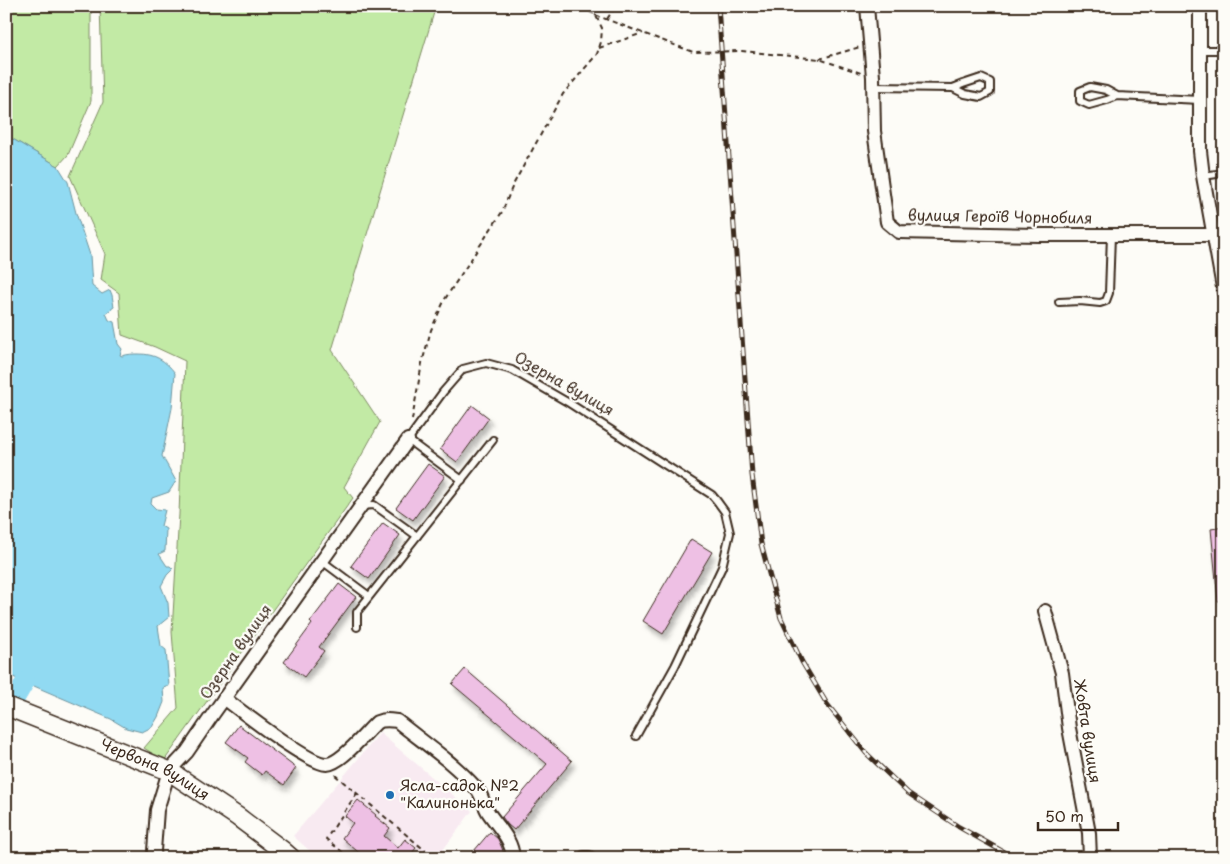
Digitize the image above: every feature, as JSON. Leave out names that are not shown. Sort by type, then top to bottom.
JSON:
[{"type":"main road","name":"Червона вулиця","points":[[6,706],[169,771],[238,817],[291,858]]},
{"type":"street","name":"вулиця Героїв Чорнобиля","points":[[867,6],[873,82],[874,130],[887,222],[899,232],[1040,235],[1212,235]]},
{"type":"street","points":[[1200,6],[1200,150],[1212,235],[1224,293]]},
{"type":"street","name":"Озерна вулиця","points":[[169,771],[187,752],[408,440]]},
{"type":"street","name":"Жовта вулиця","points":[[1045,611],[1062,673],[1068,728],[1089,833],[1090,858]]},
{"type":"street","points":[[224,698],[299,752],[328,764],[346,753],[377,722],[382,720],[398,721],[439,752],[478,789],[487,810],[506,835],[513,850],[513,858]]},
{"type":"street","points":[[155,858],[157,810],[169,771]]},
{"type":"street","points":[[584,858],[589,858]]},
{"type":"lane","points":[[1200,50],[1224,50]]},
{"type":"lane","points":[[873,82],[954,88],[965,94],[981,97],[990,92],[990,82],[981,78],[954,88]]},
{"type":"lane","points":[[1117,96],[1106,90],[1090,86],[1080,91],[1080,101],[1089,105],[1117,96],[1200,100]]},
{"type":"lane","points":[[1203,176],[1224,173]]},
{"type":"lane","points":[[1059,302],[1080,301],[1100,303],[1106,301],[1109,293],[1111,235]]},
{"type":"lane","name":"Озерна вулиця","points":[[408,440],[442,392],[463,369],[486,363],[512,370],[569,403],[712,495],[717,501],[725,512],[730,532],[722,567],[675,666],[636,736]]},
{"type":"lane","points":[[408,440],[462,480]]},
{"type":"lane","points":[[357,627],[357,612],[493,440]]},
{"type":"lane","points":[[361,506],[374,505],[417,536]]},
{"type":"lane","points":[[322,561],[369,596]]},
{"type":"path","points":[[573,6],[693,52],[742,51],[819,59],[873,82]]},
{"type":"path","points":[[607,19],[616,6]]},
{"type":"path","points":[[408,440],[422,363],[431,330],[445,299],[502,212],[513,186],[563,94],[597,54],[601,42],[602,28],[595,14]]},
{"type":"path","points":[[599,48],[643,33]]},
{"type":"path","points":[[819,59],[870,44]]},
{"type":"path","points":[[320,762],[434,858]]},
{"type":"path","points":[[350,858],[326,839],[357,793]]},
{"type":"shaded area","name":"Ясла-садок №2 \"Калинонька\"","points":[[380,733],[472,811],[437,858],[318,858],[293,836]]},
{"type":"green space","points":[[6,6],[91,6],[91,101],[68,155],[58,166],[6,135]]},
{"type":"green space","points":[[100,6],[436,6],[332,350],[380,422],[344,487],[353,498],[164,761],[144,748],[178,708],[172,632],[185,361],[122,335],[119,293],[101,280],[105,254],[70,176],[103,102]]},
{"type":"water","points":[[6,135],[58,166],[68,182],[90,255],[92,286],[102,294],[110,290],[112,295],[114,307],[106,313],[109,320],[114,322],[118,344],[122,349],[120,355],[150,355],[163,361],[175,373],[172,408],[162,456],[176,481],[169,492],[152,498],[151,504],[156,509],[165,510],[161,526],[166,529],[165,551],[159,554],[167,566],[173,569],[161,586],[168,603],[169,617],[158,626],[161,646],[166,650],[169,686],[163,688],[164,702],[158,717],[152,727],[142,732],[126,728],[111,719],[6,674]]},
{"type":"building","points":[[472,405],[489,418],[457,462],[440,449]]},
{"type":"building","points":[[428,464],[445,476],[413,520],[396,508]]},
{"type":"building","points":[[383,523],[400,535],[369,579],[351,566]]},
{"type":"building","points":[[1224,527],[1224,601],[1218,601],[1211,529]]},
{"type":"building","points":[[691,539],[712,552],[663,634],[643,621]]},
{"type":"building","points":[[339,584],[356,597],[319,647],[324,651],[304,677],[284,662],[312,624],[310,622]]},
{"type":"building","points":[[465,669],[572,761],[514,830],[502,817],[547,764],[452,684]]},
{"type":"building","points":[[239,725],[296,768],[284,785],[265,771],[262,775],[245,762],[248,758],[226,742]]},
{"type":"building","points":[[358,800],[390,828],[384,836],[398,848],[405,839],[416,848],[408,858],[365,858],[342,838],[353,823],[345,816]]},
{"type":"building","points":[[490,832],[498,839],[504,855],[502,858],[468,858]]},
{"type":"waterway","points":[[15,699],[25,682]]},
{"type":"railway","points":[[718,6],[752,475],[761,544],[781,618],[802,662],[827,704],[866,753],[908,793],[959,827],[1016,858]]},
{"type":"place","name":"Ясла-садок №2 \"Калинонька\"","points":[[390,795]]}]
